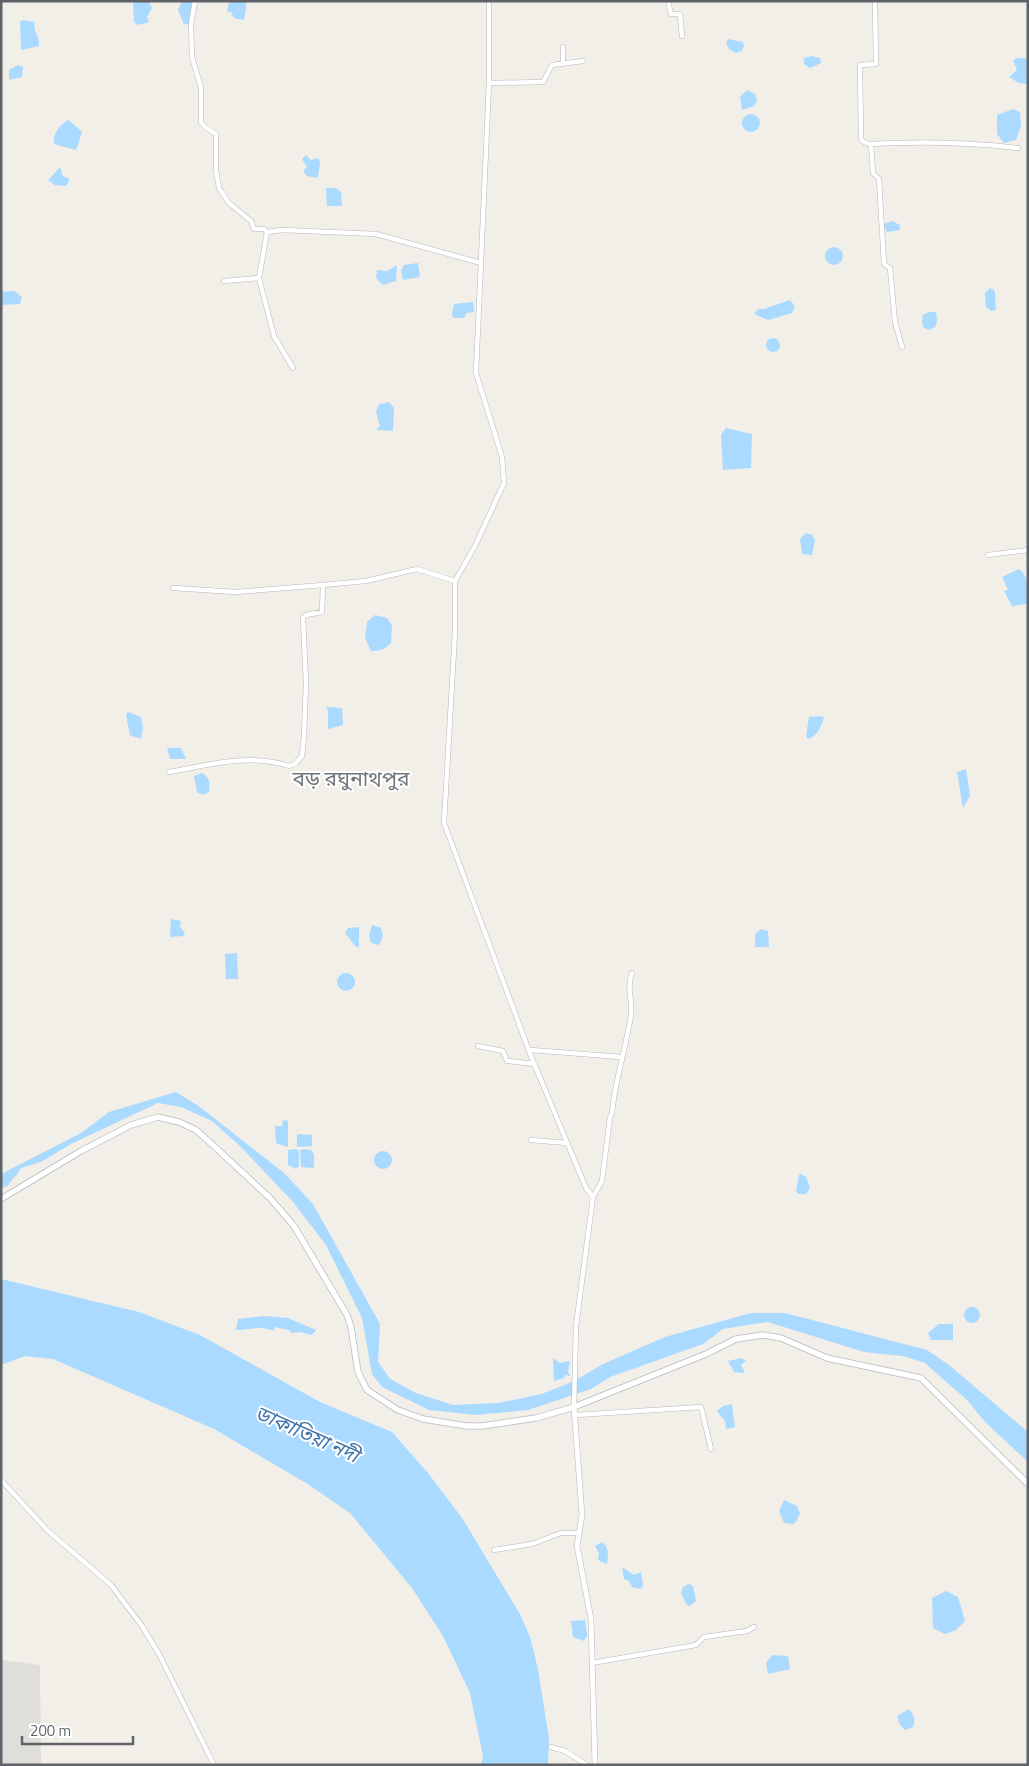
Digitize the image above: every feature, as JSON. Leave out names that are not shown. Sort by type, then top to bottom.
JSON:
[{"type":"main road","points":[[1,1199],[81,1151],[131,1125],[158,1117],[179,1122],[196,1130],[215,1146],[270,1198],[294,1226],[347,1315],[358,1372],[367,1390],[398,1410],[423,1419],[475,1426],[536,1418],[574,1407],[706,1354],[736,1339],[746,1336],[772,1336],[827,1358],[921,1378],[1028,1484]]},
{"type":"street","points":[[195,1],[191,24],[192,57],[201,88],[201,122],[216,134],[216,172],[219,188],[229,203],[251,221],[254,229],[264,229],[266,232],[282,230],[376,234],[481,263]]},
{"type":"street","points":[[489,1],[489,83],[476,374],[502,457],[504,483],[475,546],[455,581],[455,632],[444,823],[535,1064],[586,1188],[593,1197]]},
{"type":"street","points":[[668,1],[671,14],[680,14],[682,16],[682,36]]},
{"type":"street","points":[[876,1],[876,64],[860,65],[862,141],[869,144],[950,142],[992,144],[1018,148]]},
{"type":"street","points":[[563,47],[563,62]]},
{"type":"street","points":[[489,83],[543,82],[552,65],[563,62],[583,61]]},
{"type":"street","points":[[869,144],[873,173],[879,179],[884,264],[890,268],[895,322],[902,347]]},
{"type":"street","points":[[266,232],[259,278],[274,336],[293,368]]},
{"type":"street","points":[[224,281],[259,278]]},
{"type":"street","points":[[988,555],[1028,550]]},
{"type":"street","points":[[173,588],[236,592],[366,581],[417,569],[455,581]]},
{"type":"street","points":[[169,772],[238,759],[269,760],[289,766],[302,756],[306,682],[302,624],[306,615],[322,612],[323,585]]},
{"type":"street","points":[[595,1765],[592,1619],[577,1546],[582,1515],[574,1407],[576,1326],[593,1197],[602,1181],[610,1118],[615,1103],[621,1057],[632,1009],[629,1001],[629,982],[632,973]]},
{"type":"street","points":[[478,1046],[503,1051],[507,1061],[535,1064]]},
{"type":"street","points":[[530,1050],[621,1057]]},
{"type":"street","points":[[531,1140],[567,1143]]},
{"type":"street","points":[[576,1415],[701,1407],[711,1449]]},
{"type":"street","points":[[1,1480],[47,1530],[111,1585],[142,1626],[159,1654],[214,1765]]},
{"type":"street","points":[[494,1550],[532,1544],[561,1533],[578,1533]]},
{"type":"street","points":[[592,1663],[696,1645],[704,1636],[747,1631],[754,1628]]},
{"type":"street","points":[[551,1747],[565,1751],[587,1765]]},
{"type":"shaded area","points":[[1,1660],[40,1665],[41,1765],[1,1765]]},
{"type":"water","points":[[133,1],[149,1],[152,8],[147,17],[149,22],[138,25],[134,22]]},
{"type":"water","points":[[182,1],[192,1],[190,25],[184,24],[178,10]]},
{"type":"water","points":[[229,1],[247,1],[244,20],[234,18],[231,12],[227,12]]},
{"type":"water","points":[[23,20],[35,22],[34,28],[39,46],[21,50],[20,22]]},
{"type":"water","points":[[728,39],[743,42],[742,51],[736,53],[729,49],[726,43]]},
{"type":"water","points":[[811,56],[820,58],[821,63],[810,68],[804,64],[804,58]]},
{"type":"water","points":[[1026,58],[1028,60],[1027,84],[1019,83],[1009,77],[1017,70],[1013,60]]},
{"type":"water","points":[[18,65],[23,67],[22,77],[9,80],[9,70]]},
{"type":"water","points":[[747,90],[756,95],[757,101],[754,106],[742,110],[740,97]]},
{"type":"water","points":[[1013,109],[1020,112],[1021,126],[1016,140],[1004,143],[997,134],[997,115]]},
{"type":"water","points":[[751,114],[757,117],[760,123],[757,129],[751,132],[745,129],[742,123],[745,117]]},
{"type":"water","points":[[69,120],[82,132],[76,150],[54,144],[57,130]]},
{"type":"water","points":[[306,155],[311,160],[318,158],[320,162],[318,178],[307,176],[303,171],[307,167],[302,159]]},
{"type":"water","points":[[60,167],[63,176],[70,179],[66,186],[55,185],[48,180]]},
{"type":"water","points":[[326,188],[336,188],[341,192],[342,206],[327,206]]},
{"type":"water","points":[[892,221],[900,225],[900,230],[887,232],[883,224]]},
{"type":"water","points":[[830,247],[838,247],[843,252],[841,263],[830,265],[825,260],[825,252]]},
{"type":"water","points":[[418,263],[420,277],[403,280],[401,271],[404,265]]},
{"type":"water","points":[[397,265],[396,281],[383,285],[376,278],[377,270],[387,271]]},
{"type":"water","points":[[990,288],[995,291],[996,310],[991,311],[986,307],[985,293]]},
{"type":"water","points":[[14,291],[22,297],[20,304],[1,305],[1,292]]},
{"type":"water","points":[[790,300],[795,306],[792,313],[768,320],[756,315],[755,312],[758,309],[764,309]]},
{"type":"water","points":[[473,302],[474,312],[467,313],[464,318],[453,318],[454,304]]},
{"type":"water","points":[[929,312],[936,312],[937,321],[935,327],[929,330],[924,328],[922,323],[923,315]]},
{"type":"water","points":[[770,338],[776,338],[780,345],[776,352],[770,352],[766,348],[766,342]]},
{"type":"water","points":[[389,402],[394,408],[393,431],[376,430],[380,426],[376,412],[379,404]]},
{"type":"water","points":[[726,428],[752,434],[751,468],[723,470],[721,435]]},
{"type":"water","points":[[806,533],[812,535],[815,540],[812,555],[802,554],[800,539]]},
{"type":"water","points":[[1019,569],[1025,575],[1028,604],[1012,606],[1004,591],[1008,590],[1002,577]]},
{"type":"water","points":[[375,615],[387,618],[392,625],[391,643],[382,650],[371,651],[365,638],[367,622]]},
{"type":"water","points":[[326,707],[342,708],[343,725],[328,729],[328,711]]},
{"type":"water","points":[[128,712],[141,717],[143,728],[141,739],[130,735],[126,715]]},
{"type":"water","points":[[809,717],[824,717],[820,727],[814,736],[808,739],[806,736]]},
{"type":"water","points":[[167,748],[181,748],[186,759],[170,759]]},
{"type":"water","points":[[966,769],[970,796],[963,808],[957,772]]},
{"type":"water","points":[[202,773],[209,781],[209,792],[203,795],[197,792],[194,776]]},
{"type":"water","points":[[171,919],[181,921],[180,927],[185,933],[183,936],[170,937]]},
{"type":"water","points":[[372,925],[381,928],[383,936],[379,945],[371,943],[369,935]]},
{"type":"water","points":[[359,927],[359,947],[356,947],[345,933],[348,928]]},
{"type":"water","points":[[761,929],[768,931],[769,947],[755,947],[755,934]]},
{"type":"water","points":[[237,953],[238,979],[226,979],[225,954]]},
{"type":"water","points":[[346,973],[352,976],[355,982],[352,988],[346,991],[340,988],[337,982],[340,976]]},
{"type":"water","points":[[176,1092],[200,1107],[284,1173],[313,1204],[380,1324],[378,1362],[390,1379],[416,1393],[453,1405],[498,1403],[542,1394],[574,1381],[603,1364],[665,1337],[751,1313],[785,1313],[927,1350],[949,1365],[1028,1432],[1028,1462],[985,1422],[967,1400],[925,1363],[903,1356],[864,1352],[768,1322],[723,1329],[703,1344],[610,1377],[591,1389],[528,1410],[476,1415],[429,1410],[382,1387],[372,1374],[362,1318],[326,1245],[293,1202],[240,1146],[212,1121],[181,1107],[158,1103],[71,1144],[41,1162],[21,1168],[8,1186],[1,1188],[1,1174],[81,1133],[109,1112]]},
{"type":"water","points":[[283,1120],[288,1121],[288,1147],[276,1143],[275,1126],[282,1126]]},
{"type":"water","points":[[297,1134],[312,1135],[312,1146],[297,1147]]},
{"type":"water","points":[[297,1149],[299,1152],[299,1166],[296,1169],[288,1165],[288,1150]]},
{"type":"water","points":[[300,1150],[311,1150],[314,1154],[314,1168],[301,1167]]},
{"type":"water","points":[[383,1151],[389,1154],[392,1160],[389,1166],[383,1169],[377,1166],[374,1160],[377,1154]]},
{"type":"water","points":[[801,1174],[806,1177],[810,1188],[806,1194],[798,1194],[796,1191],[799,1175]]},
{"type":"water","name":"ডাকাতিয়া নদী","points":[[1,1279],[139,1312],[200,1335],[320,1402],[392,1432],[428,1473],[462,1518],[520,1614],[530,1637],[538,1669],[549,1739],[548,1765],[481,1765],[483,1756],[470,1693],[443,1636],[412,1588],[350,1513],[306,1483],[214,1429],[53,1359],[25,1356],[1,1365]]},
{"type":"water","points":[[972,1307],[980,1315],[972,1323],[964,1315]]},
{"type":"water","points":[[265,1316],[288,1318],[316,1330],[312,1335],[300,1332],[291,1333],[289,1330],[275,1327],[273,1331],[259,1328],[236,1330],[238,1319]]},
{"type":"water","points":[[939,1324],[953,1324],[953,1340],[931,1340],[928,1333]]},
{"type":"water","points":[[553,1358],[560,1363],[570,1361],[568,1372],[570,1376],[565,1375],[564,1378],[554,1381]]},
{"type":"water","points":[[742,1358],[746,1361],[741,1365],[745,1373],[734,1372],[728,1361]]},
{"type":"water","points":[[732,1404],[735,1427],[726,1429],[725,1421],[717,1411],[723,1406]]},
{"type":"water","points":[[784,1500],[797,1506],[800,1514],[794,1524],[784,1523],[779,1511]]},
{"type":"water","points":[[602,1542],[607,1550],[607,1564],[598,1560],[599,1553],[595,1546]]},
{"type":"water","points":[[622,1567],[634,1575],[641,1572],[643,1585],[641,1589],[632,1587],[629,1581],[624,1579]]},
{"type":"water","points":[[689,1584],[693,1586],[696,1601],[690,1606],[686,1604],[681,1593],[683,1587]]},
{"type":"water","points":[[946,1591],[958,1597],[965,1621],[956,1630],[945,1634],[933,1628],[932,1598]]},
{"type":"water","points":[[585,1620],[587,1635],[584,1641],[573,1637],[571,1621]]},
{"type":"water","points":[[772,1655],[788,1656],[790,1669],[768,1674],[766,1663]]},
{"type":"water","points":[[909,1709],[914,1718],[914,1724],[913,1727],[905,1730],[900,1725],[897,1716]]},
{"type":"district","name":"বড় রঘুনাথপুর","points":[[351,779]]}]
